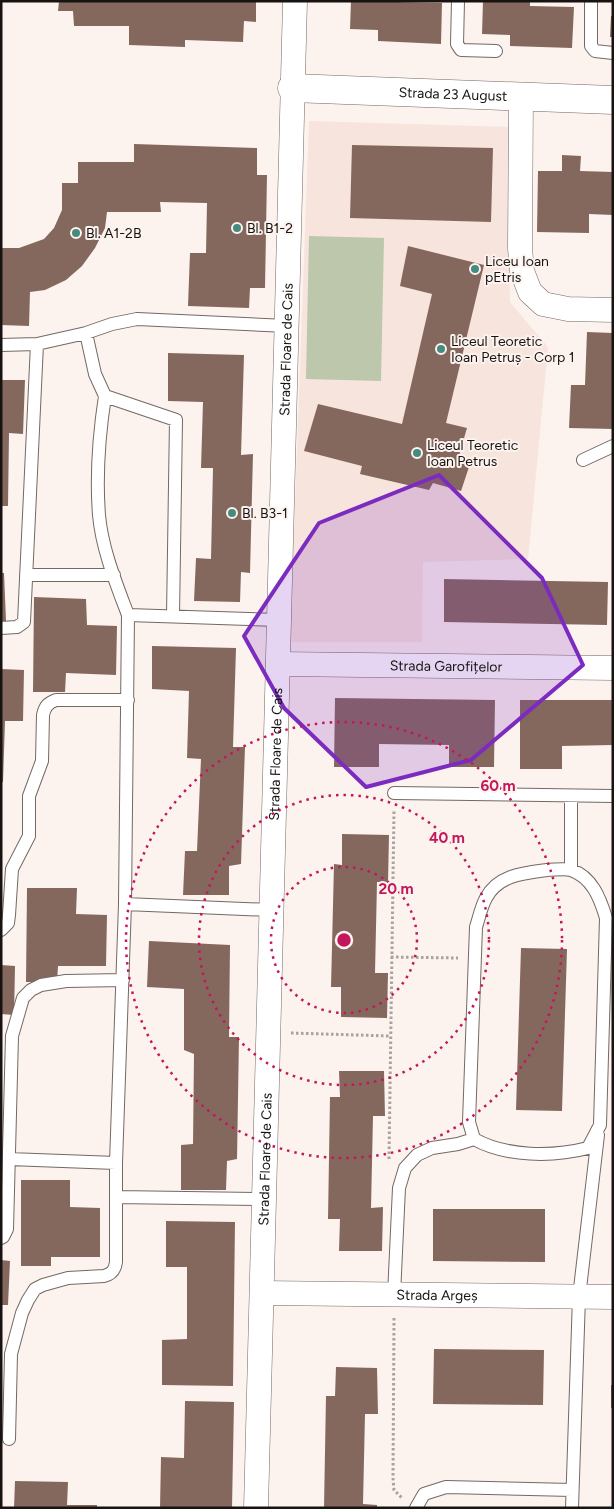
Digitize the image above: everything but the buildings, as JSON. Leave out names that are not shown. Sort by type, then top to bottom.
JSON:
[{"type":"main road","name":"Strada 23 August","points":[[292,88],[613,100]]},
{"type":"street","name":"Strada Floare de Cais","points":[[256,1508],[295,1]]},
{"type":"street","points":[[522,97],[520,248],[522,271],[530,292],[543,304],[568,308],[613,310]]},
{"type":"street","name":"Strada Garofițelor","points":[[278,664],[613,668]]},
{"type":"street","name":"Strada Argeș","points":[[262,1293],[613,1297]]},
{"type":"lane","points":[[458,1],[457,44],[461,50],[496,51]]},
{"type":"lane","points":[[591,1],[591,46],[595,51],[613,53]]},
{"type":"lane","points":[[1,345],[36,344],[86,333],[112,324],[137,320],[287,326]]},
{"type":"lane","points":[[9,1439],[9,1365],[22,1313],[30,1296],[35,1289],[43,1285],[68,1278],[110,1274],[115,1269],[116,1262],[116,1163],[126,904],[128,615],[106,548],[100,516],[99,476],[105,396],[95,374],[86,333]]},
{"type":"lane","points":[[1,628],[17,627],[24,622],[36,344]]},
{"type":"lane","points":[[105,396],[176,420],[173,616]]},
{"type":"lane","points":[[583,460],[613,446]]},
{"type":"lane","points":[[26,575],[114,575]]},
{"type":"lane","points":[[128,615],[279,620]]},
{"type":"lane","points":[[1,930],[8,923],[12,869],[29,836],[30,791],[42,761],[43,715],[45,708],[49,702],[56,700],[128,700]]},
{"type":"lane","points":[[394,793],[613,796]]},
{"type":"lane","points":[[571,796],[571,870]]},
{"type":"lane","points":[[572,1508],[579,1297],[600,1125],[606,918],[600,898],[589,881],[571,870],[547,870],[516,874],[493,888],[486,898],[476,927],[469,1122],[474,1139],[486,1146],[510,1152],[567,1153],[588,1148],[600,1125]]},
{"type":"lane","points":[[126,904],[272,910]]},
{"type":"lane","points":[[1,1238],[6,1229],[12,1036],[23,998],[31,990],[41,985],[66,981],[123,980]]},
{"type":"lane","points":[[394,1295],[399,1188],[405,1168],[417,1155],[432,1148],[458,1144],[474,1139]]},
{"type":"lane","points":[[9,1159],[116,1163]]},
{"type":"lane","points":[[116,1197],[264,1199]]},
{"type":"lane","points":[[410,1505],[424,1494],[446,1487],[572,1490]]},
{"type":"path","points":[[394,793],[389,1173],[399,1188]]},
{"type":"path","points":[[391,957],[475,958]]},
{"type":"path","points":[[268,1032],[390,1036]]},
{"type":"path","points":[[394,1295],[393,1478],[394,1490],[410,1505]]},
{"type":"highlighted area","points":[[439,475],[542,578],[583,665],[471,760],[366,787],[284,708],[244,636],[319,523]]},
{"type":"shaded area","name":"Liceul Teoretic Ioan Petrus","points":[[309,121],[509,127],[510,302],[548,347],[528,559],[423,562],[422,642],[290,642]]},
{"type":"green space","points":[[309,236],[384,238],[381,381],[306,379]]},
{"type":"place","name":"Bl. B1-2","points":[[237,228]]},
{"type":"place","name":"Bl. A1-2B","points":[[76,233]]},
{"type":"place","name":"Liceu Ioan pEtris","points":[[475,269]]},
{"type":"place","name":"Liceul Teoretic Ioan Petruș - Corp 1","points":[[441,349]]},
{"type":"place","name":"Liceul Teoretic Ioan Petrus","points":[[417,453]]},
{"type":"place","name":"Bl. B3-1","points":[[232,513]]}]
